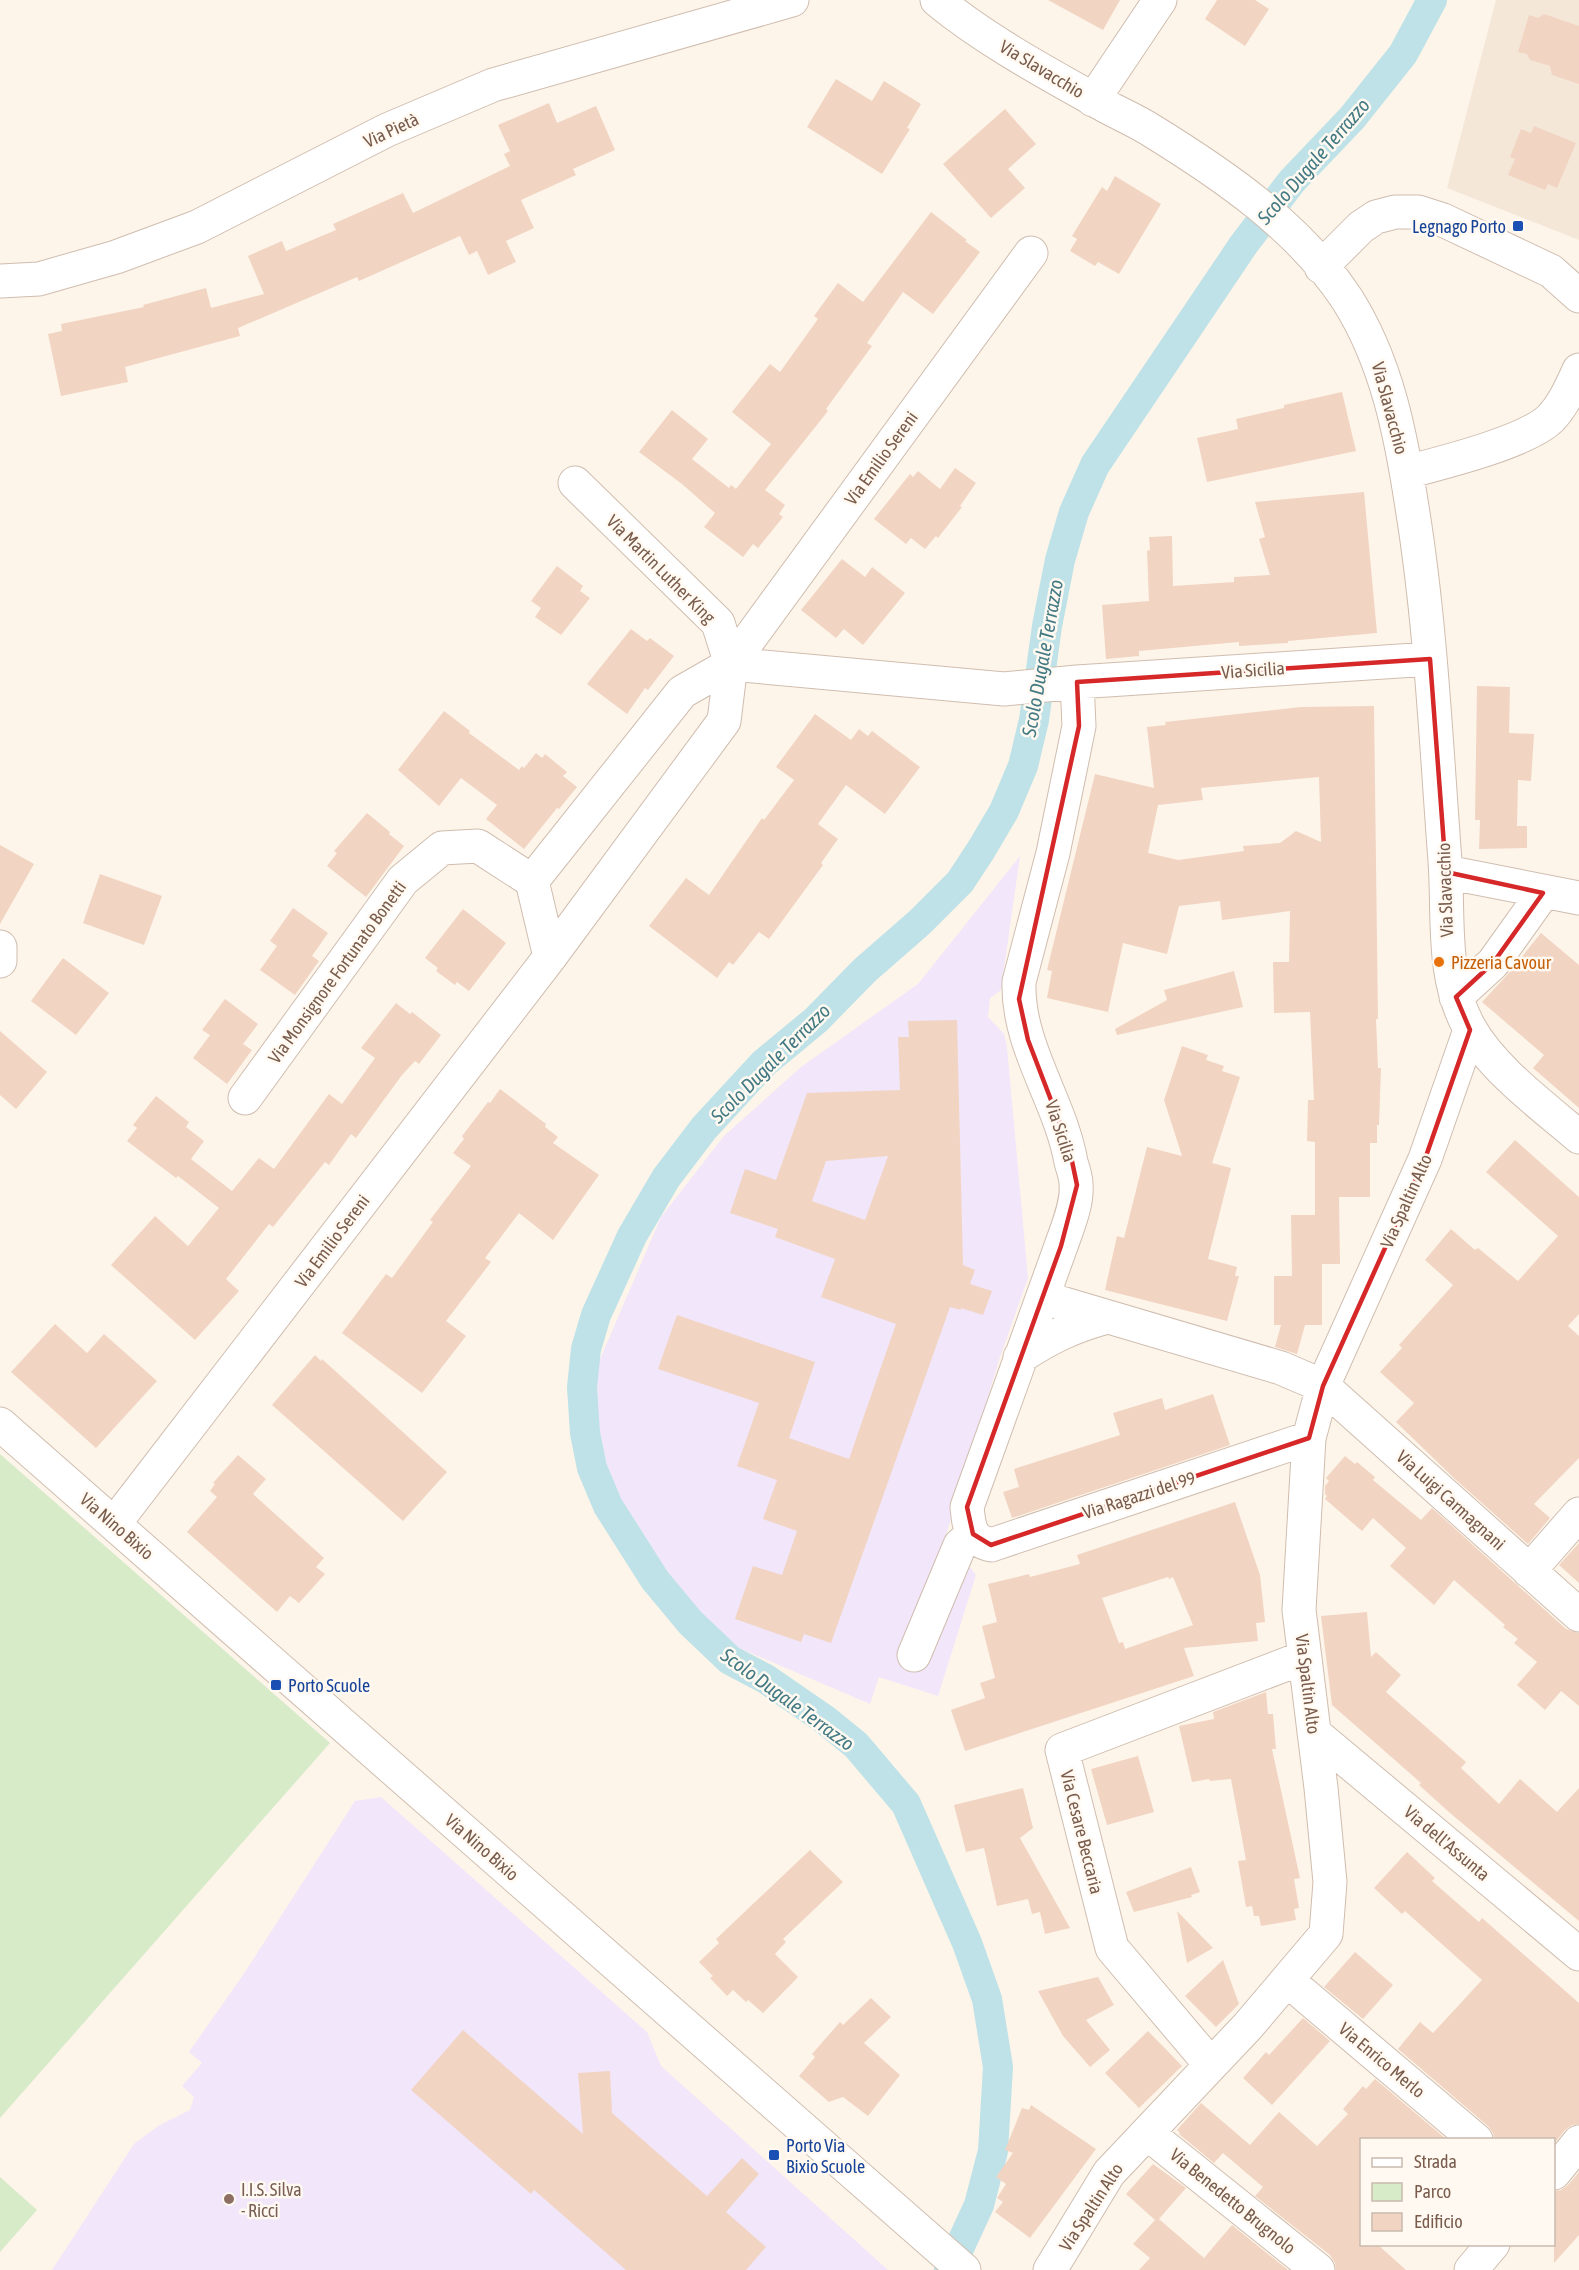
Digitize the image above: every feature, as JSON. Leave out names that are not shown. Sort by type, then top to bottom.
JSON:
[{"type":"street","name":"Via Pietà","points":[[0,281],[39,279],[116,257],[197,227],[387,130],[494,85],[792,0]]},
{"type":"street","name":"Via Slavacchio","points":[[937,0],[958,17],[1093,100],[1147,128],[1245,193],[1292,234],[1322,267],[1345,296],[1363,326],[1377,356],[1397,426],[1407,472],[1422,569],[1446,873],[1447,951],[1456,997],[1470,1030],[1504,1071],[1579,1137]]},
{"type":"street","points":[[1093,100],[1160,0]]},
{"type":"street","points":[[1322,267],[1361,227],[1376,217],[1395,212],[1418,212],[1443,220],[1551,271],[1579,296]]},
{"type":"street","name":"Via Emilio Sereni","points":[[532,881],[682,692],[730,664],[1031,253]]},
{"type":"street","points":[[1407,472],[1472,454],[1535,428],[1549,419],[1566,398],[1579,370]]},
{"type":"street","name":"Via Martin Luther King","points":[[575,483],[718,623],[730,664]]},
{"type":"street","name":"Via Sicilia","points":[[730,664],[1004,689],[1069,682],[1430,659]]},
{"type":"street","name":"Via Emilio Sereni","points":[[114,1524],[550,957],[724,721],[730,664]]},
{"type":"street","name":"Via Sicilia","points":[[1045,1292],[1070,1221],[1077,1185],[1069,1147],[1021,1017],[1019,982],[1053,853],[1079,726],[1069,682]]},
{"type":"street","name":"Via Monsignore Fortunato Bonetti","points":[[245,1098],[403,880],[442,848],[478,846],[532,881]]},
{"type":"street","points":[[1446,873],[1579,898]]},
{"type":"street","points":[[532,881],[550,957]]},
{"type":"street","points":[[1456,997],[1493,963],[1543,892]]},
{"type":"street","points":[[0,947],[0,961]]},
{"type":"street","name":"Via Spaltin Alto","points":[[1050,2270],[1109,2173],[1248,2026],[1326,1934],[1330,1882],[1299,1610],[1309,1438],[1323,1386],[1425,1159],[1470,1030]]},
{"type":"street","points":[[914,1655],[960,1545],[973,1534],[967,1508],[1045,1292],[1058,1302],[1281,1368],[1323,1386]]},
{"type":"street","points":[[1020,1357],[1049,1338],[1078,1324],[1107,1317]]},
{"type":"street","name":"Via Luigi Carmagnani","points":[[1323,1386],[1579,1615]]},
{"type":"street","name":"Via Nino Bixio","points":[[0,1424],[964,2270]]},
{"type":"street","name":"Via Ragazzi del 99","points":[[973,1534],[981,1542],[992,1545],[1309,1438]]},
{"type":"street","points":[[1529,1571],[1579,1514]]},
{"type":"street","name":"Via Cesare Beccaria","points":[[1210,2065],[1112,1948],[1062,1750],[1305,1658]]},
{"type":"street","name":"Via dell'Assunta","points":[[1314,1733],[1579,1954]]},
{"type":"street","name":"Via Enrico Merlo","points":[[1287,1980],[1475,2138]]},
{"type":"street","name":"Via Benedetto Brugnolo","points":[[1147,2133],[1318,2270]]},
{"type":"street","points":[[1555,2172],[1579,2142]]},
{"type":"street","points":[[1471,2270],[1490,2246]]},
{"type":"highlighted area","points":[[1430,659],[1446,872],[1543,893],[1493,963],[1456,997],[1470,1030],[1425,1159],[1323,1386],[1309,1438],[991,1545],[973,1534],[967,1507],[1061,1246],[1077,1185],[1069,1147],[1028,1040],[1019,999],[1079,726],[1077,682]]},
{"type":"shaded area","points":[[1496,0],[1579,0],[1579,240],[1447,188]]},
{"type":"shaded area","points":[[1020,856],[1001,990],[990,998],[988,1017],[1004,1034],[1007,1047],[1028,1278],[1000,1357],[946,1535],[976,1575],[938,1696],[879,1677],[870,1704],[725,1642],[697,1626],[661,1593],[636,1560],[613,1514],[588,1451],[586,1415],[598,1364],[661,1217],[724,1136],[801,1067],[918,984]]},
{"type":"shaded area","points":[[381,1797],[647,2032],[661,2066],[888,2270],[52,2270],[134,2144],[158,2126],[190,2110],[194,2097],[182,2086],[202,2063],[189,2052],[243,1975],[355,1801]]},
{"type":"green space","points":[[0,1454],[330,1743],[0,2118]]},
{"type":"green space","points":[[0,2177],[37,2210],[0,2252]]},
{"type":"building","points":[[1048,0],[1120,0],[1103,30]]},
{"type":"building","points":[[1217,0],[1255,0],[1269,9],[1245,46],[1205,19]]},
{"type":"building","points":[[1544,14],[1579,26],[1579,84],[1552,75],[1550,66],[1530,60],[1527,54],[1518,52],[1529,15],[1538,18]]},
{"type":"building","points":[[836,79],[872,101],[884,81],[921,104],[907,128],[910,129],[882,174],[807,127]]},
{"type":"building","points":[[549,103],[557,123],[596,106],[615,150],[573,169],[576,175],[521,200],[534,228],[506,241],[516,262],[488,275],[477,251],[469,255],[460,236],[359,281],[357,277],[238,328],[240,336],[125,367],[128,382],[61,396],[48,334],[62,331],[61,324],[144,307],[143,305],[206,288],[211,308],[264,294],[248,256],[282,241],[286,251],[336,230],[333,224],[403,193],[413,213],[510,166],[504,154],[510,151],[498,125]]},
{"type":"building","points":[[1005,109],[1036,144],[1008,169],[1025,188],[991,218],[943,164]]},
{"type":"building","points":[[1534,126],[1576,143],[1557,188],[1548,184],[1545,190],[1508,175],[1515,159],[1510,157],[1521,129],[1531,133]]},
{"type":"building","points":[[1115,176],[1161,204],[1119,274],[1098,262],[1095,266],[1070,251],[1077,239],[1072,236],[1102,187],[1107,191]]},
{"type":"building","points":[[931,212],[980,252],[933,314],[903,292],[867,343],[872,346],[826,409],[828,411],[765,490],[785,505],[779,514],[783,517],[758,548],[753,544],[743,557],[704,527],[715,513],[682,484],[639,452],[672,410],[708,439],[692,459],[729,488],[731,485],[736,489],[771,444],[732,412],[770,364],[780,372],[818,319],[814,316],[838,283],[863,302]]},
{"type":"building","points":[[1342,392],[1356,451],[1207,482],[1197,438],[1238,429],[1236,419]]},
{"type":"building","points":[[955,468],[976,483],[960,506],[962,507],[938,538],[936,536],[925,549],[911,538],[906,544],[874,519],[910,474],[913,477],[918,471],[940,489]]},
{"type":"building","points":[[1364,492],[1377,633],[1288,641],[1288,643],[1239,646],[1239,642],[1139,651],[1139,656],[1106,659],[1102,605],[1149,601],[1147,551],[1150,550],[1149,537],[1172,536],[1173,586],[1234,582],[1234,577],[1270,575],[1259,539],[1265,537],[1255,502]]},
{"type":"building","points":[[842,559],[865,577],[872,567],[905,593],[863,645],[844,629],[836,638],[801,610]]},
{"type":"building","points":[[557,566],[583,586],[580,591],[590,598],[561,635],[535,617],[541,608],[531,601]]},
{"type":"building","points":[[631,629],[647,641],[650,638],[674,656],[648,690],[645,688],[627,714],[587,684]]},
{"type":"building","points":[[1477,686],[1510,687],[1509,733],[1534,734],[1531,781],[1518,780],[1517,826],[1527,826],[1527,848],[1479,849],[1480,820],[1475,820]]},
{"type":"building","points":[[1374,706],[1378,1019],[1376,1019],[1378,1068],[1381,1068],[1377,1143],[1370,1143],[1370,1197],[1339,1197],[1340,1264],[1322,1264],[1322,1325],[1305,1325],[1297,1354],[1275,1347],[1281,1325],[1274,1325],[1274,1276],[1292,1276],[1291,1215],[1315,1215],[1315,1142],[1307,1141],[1308,1100],[1314,1100],[1310,1012],[1274,1013],[1273,962],[1289,962],[1290,911],[1222,920],[1220,901],[1179,906],[1167,954],[1123,943],[1108,1012],[1047,998],[1052,971],[1047,970],[1095,774],[1154,788],[1147,727],[1166,725],[1165,722],[1301,707]],"holes":[[[1319,777],[1321,842],[1296,831],[1280,843],[1243,846],[1244,851],[1178,860],[1148,853],[1158,805],[1203,800],[1201,788]]]},
{"type":"building","points":[[444,711],[470,731],[469,733],[519,770],[522,766],[524,768],[536,753],[542,758],[545,754],[567,772],[563,776],[577,787],[524,849],[486,819],[497,805],[461,778],[439,806],[398,770]]},
{"type":"building","points":[[815,714],[851,740],[859,729],[868,736],[872,731],[920,767],[885,814],[846,785],[818,824],[838,839],[821,863],[823,865],[769,939],[759,932],[733,965],[729,962],[717,978],[649,926],[686,878],[709,895],[762,818],[764,820],[794,780],[776,767]]},
{"type":"building","points":[[367,813],[404,846],[366,897],[327,866],[337,853],[334,851]]},
{"type":"building","points":[[0,845],[34,864],[0,924]]},
{"type":"building","points":[[100,874],[162,896],[144,945],[83,923]]},
{"type":"building","points":[[293,908],[328,933],[312,956],[319,961],[295,995],[260,970],[277,946],[270,941]]},
{"type":"building","points":[[463,909],[506,943],[469,991],[457,982],[455,985],[436,971],[438,968],[425,958]]},
{"type":"building","points":[[1541,933],[1579,965],[1579,1108],[1533,1068],[1544,1055],[1482,1002]]},
{"type":"building","points":[[63,958],[109,993],[76,1035],[31,1001]]},
{"type":"building","points":[[1234,971],[1243,1007],[1117,1035],[1115,1029],[1167,1000],[1164,990]]},
{"type":"building","points":[[225,999],[258,1024],[243,1044],[252,1050],[227,1084],[193,1058],[210,1035],[202,1030]]},
{"type":"building","points":[[396,1003],[410,1014],[412,1012],[441,1035],[419,1064],[415,1061],[402,1075],[356,1138],[351,1134],[329,1165],[325,1162],[273,1227],[269,1224],[226,1279],[239,1291],[195,1340],[111,1265],[155,1216],[188,1246],[219,1208],[127,1141],[137,1128],[133,1125],[156,1096],[189,1122],[186,1127],[204,1141],[191,1159],[232,1191],[259,1158],[274,1169],[329,1094],[342,1104],[375,1058],[361,1048]]},
{"type":"building","points":[[957,1020],[963,1265],[975,1270],[970,1284],[992,1291],[983,1315],[950,1307],[831,1643],[804,1634],[801,1642],[735,1619],[753,1566],[782,1575],[797,1531],[763,1519],[777,1480],[737,1466],[759,1403],[658,1369],[677,1315],[815,1362],[789,1438],[849,1459],[896,1324],[821,1297],[835,1259],[775,1237],[778,1229],[730,1213],[745,1169],[776,1180],[807,1093],[900,1090],[898,1037],[909,1037],[908,1021]],"holes":[[[888,1156],[865,1220],[812,1201],[826,1161]]]},
{"type":"building","points":[[0,1031],[47,1072],[16,1109],[0,1095]]},
{"type":"building","points":[[1182,1046],[1208,1055],[1206,1060],[1224,1066],[1222,1071],[1240,1077],[1212,1163],[1231,1168],[1208,1259],[1237,1267],[1235,1276],[1239,1276],[1227,1321],[1105,1290],[1117,1236],[1124,1238],[1147,1147],[1182,1156],[1164,1100]]},
{"type":"building","points":[[500,1089],[546,1124],[545,1127],[558,1137],[553,1143],[599,1175],[553,1240],[519,1213],[485,1258],[491,1262],[446,1321],[466,1336],[422,1393],[342,1333],[386,1274],[392,1278],[433,1222],[430,1220],[471,1166],[453,1153],[464,1139],[462,1136]]},
{"type":"building","points":[[1515,1140],[1579,1197],[1579,1314],[1568,1326],[1579,1336],[1579,1458],[1534,1504],[1550,1518],[1528,1544],[1456,1480],[1396,1422],[1414,1403],[1380,1372],[1402,1348],[1399,1345],[1453,1285],[1425,1260],[1451,1229],[1475,1250],[1478,1248],[1518,1281],[1558,1236],[1486,1172]]},
{"type":"building","points":[[55,1324],[87,1353],[104,1334],[157,1381],[96,1448],[11,1372]]},
{"type":"building","points":[[315,1355],[447,1472],[403,1521],[272,1405]]},
{"type":"building","points":[[1213,1394],[1230,1445],[1012,1518],[1003,1492],[1019,1487],[1014,1469],[1120,1435],[1113,1413],[1162,1398],[1165,1410]]},
{"type":"building","points":[[238,1455],[266,1479],[253,1494],[324,1558],[316,1567],[325,1574],[299,1603],[290,1596],[277,1612],[187,1532],[217,1497],[210,1491],[215,1484],[213,1483]]},
{"type":"building","points":[[1345,1456],[1355,1464],[1357,1462],[1375,1477],[1373,1480],[1421,1520],[1432,1508],[1566,1629],[1579,1633],[1579,1706],[1561,1691],[1545,1710],[1517,1685],[1537,1662],[1514,1643],[1518,1639],[1503,1627],[1505,1625],[1454,1580],[1434,1605],[1390,1566],[1406,1548],[1373,1518],[1362,1531],[1325,1499],[1327,1496],[1325,1486],[1329,1481],[1326,1478]]},
{"type":"building","points":[[1235,1502],[1260,1575],[1265,1622],[1256,1623],[1258,1641],[1184,1648],[1194,1676],[965,1751],[951,1710],[985,1698],[980,1683],[995,1678],[982,1626],[997,1622],[988,1584],[1029,1574],[1030,1577],[1080,1564],[1077,1555]],"holes":[[[1168,1577],[1169,1579],[1173,1577],[1193,1625],[1125,1649],[1123,1642],[1119,1643],[1102,1598]]]},
{"type":"building","points":[[1579,1543],[1579,1583],[1559,1565]]},
{"type":"building","points":[[1367,1612],[1371,1657],[1376,1652],[1401,1675],[1386,1692],[1466,1762],[1461,1768],[1499,1804],[1520,1779],[1557,1812],[1579,1788],[1579,1921],[1450,1813],[1419,1785],[1421,1783],[1332,1705],[1321,1616]]},
{"type":"building","points":[[1266,1692],[1268,1714],[1273,1714],[1276,1749],[1272,1749],[1300,1878],[1294,1879],[1299,1908],[1294,1909],[1296,1920],[1261,1926],[1259,1916],[1254,1916],[1252,1906],[1246,1907],[1238,1861],[1246,1860],[1231,1779],[1192,1782],[1179,1726],[1214,1719],[1213,1712]]},
{"type":"building","points":[[1138,1756],[1154,1812],[1107,1825],[1091,1769]]},
{"type":"building","points":[[1023,1788],[1033,1828],[1020,1838],[1070,1928],[1045,1934],[1040,1912],[1032,1914],[1028,1899],[997,1906],[984,1848],[966,1852],[954,1805]]},
{"type":"building","points":[[810,1850],[843,1882],[783,1939],[786,1942],[775,1954],[798,1977],[763,2013],[733,1990],[727,1996],[710,1978],[713,1976],[699,1962],[719,1943],[716,1939]]},
{"type":"building","points":[[1407,1852],[1435,1878],[1432,1881],[1479,1922],[1482,1918],[1579,2003],[1579,2124],[1572,2125],[1565,2130],[1555,2143],[1555,2138],[1494,2138],[1488,2126],[1398,2049],[1420,2022],[1433,2033],[1482,1980],[1405,1911],[1402,1914],[1374,1888]]},
{"type":"building","points":[[1191,1867],[1200,1892],[1191,1895],[1192,1897],[1134,1912],[1126,1892]]},
{"type":"building","points":[[1177,1911],[1213,1948],[1187,1963]]},
{"type":"building","points":[[1355,1952],[1393,1985],[1363,2019],[1324,1987]]},
{"type":"building","points":[[1223,1960],[1239,2004],[1216,2027],[1185,1996]]},
{"type":"building","points":[[1098,1977],[1114,2005],[1086,2020],[1110,2050],[1090,2067],[1063,2036],[1038,1991]]},
{"type":"building","points":[[871,1998],[891,2017],[864,2043],[900,2075],[868,2116],[843,2097],[829,2102],[799,2076],[815,2057],[812,2054],[840,2022],[843,2025]]},
{"type":"building","points":[[1303,2018],[1330,2041],[1272,2105],[1243,2078],[1266,2052],[1269,2055]]},
{"type":"building","points":[[463,2030],[583,2134],[578,2073],[610,2071],[612,2113],[707,2196],[742,2158],[759,2174],[726,2212],[766,2247],[746,2270],[626,2270],[534,2190],[531,2194],[411,2090]]},
{"type":"building","points":[[1148,2031],[1182,2066],[1139,2108],[1105,2073]]},
{"type":"building","points":[[1375,2079],[1445,2138],[1360,2138],[1360,2246],[1379,2246],[1406,2270],[1336,2270],[1330,2255],[1255,2196],[1263,2187],[1223,2153],[1214,2163],[1177,2130],[1201,2103],[1250,2145],[1279,2112],[1317,2146],[1348,2114],[1343,2109],[1363,2086],[1366,2089]]},
{"type":"building","points":[[1031,2105],[1096,2149],[1030,2238],[995,2212],[1003,2202],[997,2198],[1006,2184],[996,2177],[1013,2153],[1005,2150],[1022,2108],[1029,2110]]},
{"type":"building","points":[[1153,2164],[1186,2188],[1159,2219],[1204,2258],[1232,2225],[1288,2270],[1139,2270],[1150,2258],[1133,2244],[1155,2220],[1126,2194]]},
{"type":"building","points":[[1579,2172],[1579,2235],[1554,2263],[1555,2191],[1568,2185]]},
{"type":"waterway","name":"Scolo Dugale Terrazzo","points":[[949,2270],[979,2205],[993,2151],[998,2067],[987,1999],[967,1943],[906,1804],[856,1745],[824,1719],[766,1679],[730,1660],[690,1622],[655,1580],[608,1506],[592,1468],[585,1433],[582,1387],[586,1349],[596,1315],[632,1236],[666,1178],[704,1128],[764,1063],[816,1020],[865,970],[920,922],[960,882],[981,850],[1004,811],[1023,766],[1034,720],[1047,626],[1060,560],[1074,512],[1095,465],[1244,244],[1292,181],[1352,118],[1403,54],[1432,0]]},
{"type":"place","name":"Legnago Porto","points":[[1518,226]]},
{"type":"place","name":"Pizzeria Cavour","points":[[1439,962]]},
{"type":"place","name":"Porto Scuole","points":[[276,1685]]},
{"type":"place","name":"Porto Via Bixio Scuole","points":[[774,2155]]},
{"type":"place","name":"I.I.S. Silva - Ricci","points":[[229,2199]]}]
